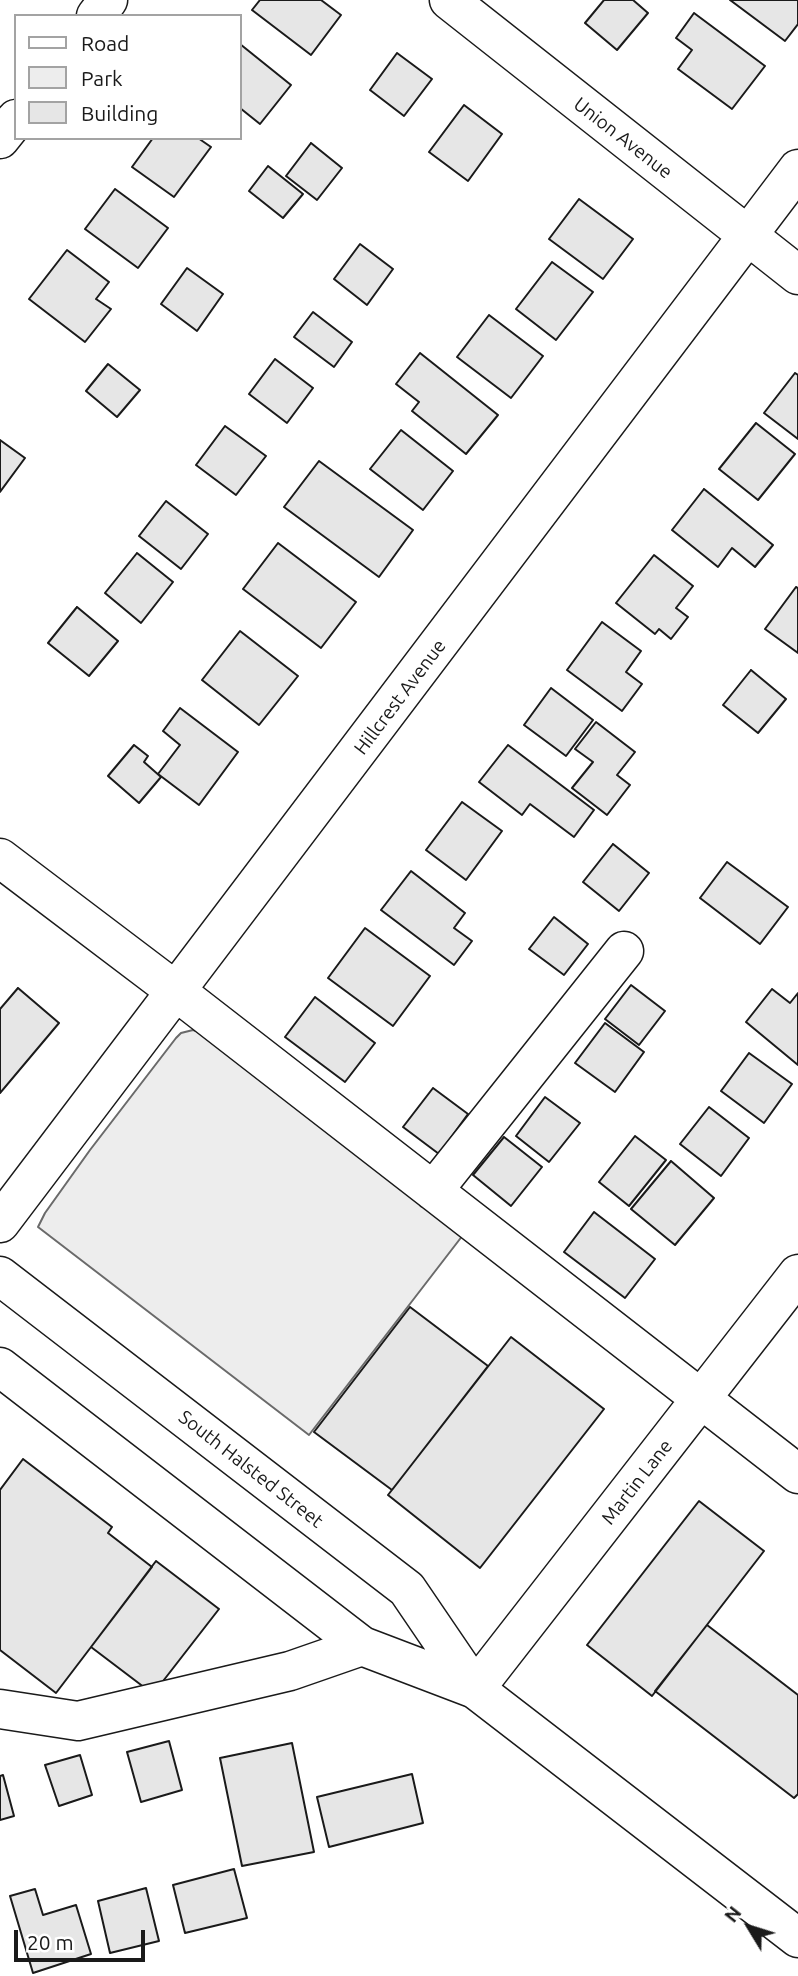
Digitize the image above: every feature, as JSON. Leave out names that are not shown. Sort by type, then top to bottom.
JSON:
[{"type":"street","name":"Union Avenue","points":[[449,0],[798,275]]},
{"type":"street","points":[[0,139],[14,122]]},
{"type":"street","name":"Hillcrest Avenue","points":[[0,1223],[798,169]]},
{"type":"street","points":[[0,858],[798,1474]]},
{"type":"street","points":[[433,1191],[624,951]]},
{"type":"street","name":"Martin Lane","points":[[474,1689],[798,1274]]},
{"type":"street","name":"South Halsted Street","points":[[0,1276],[407,1588],[474,1689]]},
{"type":"street","name":"South Halsted Street","points":[[0,1367],[362,1646],[474,1689],[798,1938]]},
{"type":"street","points":[[0,1709],[78,1721],[290,1671],[362,1646]]},
{"type":"green space","points":[[193,1030],[202,1033],[463,1235],[309,1435],[38,1227],[90,1150],[176,1038],[181,1033]]},
{"type":"building","points":[[260,0],[321,0],[341,15],[311,55],[252,10]]},
{"type":"building","points":[[604,0],[633,0],[648,13],[617,50],[585,23]]},
{"type":"building","points":[[730,0],[798,0],[798,24],[785,41]]},
{"type":"building","points":[[694,13],[765,66],[732,109],[678,69],[692,50],[676,38]]},
{"type":"building","points":[[242,46],[291,85],[260,124],[242,110]]},
{"type":"building","points":[[397,53],[432,79],[404,116],[370,90]]},
{"type":"building","points":[[464,105],[502,134],[468,181],[429,152]]},
{"type":"building","points":[[152,140],[201,140],[211,147],[174,197],[132,167]]},
{"type":"building","points":[[311,143],[342,168],[317,200],[286,176]]},
{"type":"building","points":[[268,166],[303,194],[283,218],[249,191]]},
{"type":"building","points":[[115,189],[168,228],[138,268],[85,229]]},
{"type":"building","points":[[579,199],[633,239],[603,279],[549,239]]},
{"type":"building","points":[[360,244],[393,269],[367,305],[334,279]]},
{"type":"building","points":[[67,250],[109,282],[96,299],[111,309],[85,342],[29,299]]},
{"type":"building","points":[[552,262],[593,292],[556,340],[516,309]]},
{"type":"building","points":[[187,268],[223,294],[197,331],[161,304]]},
{"type":"building","points":[[313,312],[352,342],[334,367],[294,337]]},
{"type":"building","points":[[489,315],[543,356],[511,398],[457,357]]},
{"type":"building","points":[[420,353],[498,415],[466,454],[412,411],[419,402],[396,384]]},
{"type":"building","points":[[275,359],[313,388],[287,423],[249,394]]},
{"type":"building","points":[[108,364],[140,390],[117,417],[86,391]]},
{"type":"building","points":[[795,373],[798,375],[798,439],[764,413]]},
{"type":"building","points":[[756,423],[795,454],[758,500],[719,469]]},
{"type":"building","points":[[225,426],[266,456],[236,495],[196,465]]},
{"type":"building","points":[[401,430],[453,471],[423,510],[370,469]]},
{"type":"building","points":[[0,440],[25,458],[0,492]]},
{"type":"building","points":[[319,461],[413,530],[379,577],[284,507]]},
{"type":"building","points":[[704,489],[773,545],[755,567],[732,548],[718,567],[672,530]]},
{"type":"building","points":[[166,501],[208,534],[181,569],[139,536]]},
{"type":"building","points":[[278,543],[356,602],[321,648],[243,589]]},
{"type":"building","points":[[137,553],[173,582],[141,623],[105,593]]},
{"type":"building","points":[[654,555],[693,586],[676,608],[688,617],[671,639],[659,629],[655,634],[616,603]]},
{"type":"building","points":[[796,587],[798,588],[798,653],[765,629]]},
{"type":"building","points":[[77,607],[118,641],[89,676],[48,643]]},
{"type":"building","points":[[602,622],[641,651],[626,672],[642,684],[622,711],[567,670]]},
{"type":"building","points":[[240,631],[298,676],[259,725],[202,680]]},
{"type":"building","points":[[751,670],[786,699],[758,733],[723,705]]},
{"type":"building","points":[[551,688],[593,720],[566,756],[524,725]]},
{"type":"building","points":[[180,708],[238,752],[199,805],[158,774],[180,745],[163,731]]},
{"type":"building","points":[[596,722],[635,752],[617,775],[630,785],[607,815],[572,788],[593,762],[575,749]]},
{"type":"building","points":[[134,745],[148,756],[144,762],[161,777],[139,803],[108,776]]},
{"type":"building","points":[[508,745],[594,810],[574,837],[530,804],[522,815],[479,782]]},
{"type":"building","points":[[462,802],[502,831],[466,880],[426,850]]},
{"type":"building","points":[[613,844],[649,873],[619,911],[583,882]]},
{"type":"building","points":[[727,862],[788,907],[760,944],[700,898]]},
{"type":"building","points":[[411,871],[465,913],[454,928],[472,941],[454,965],[381,910]]},
{"type":"building","points":[[554,917],[588,944],[564,975],[529,949]]},
{"type":"building","points":[[365,928],[430,976],[393,1026],[328,978]]},
{"type":"building","points":[[631,985],[665,1011],[639,1045],[605,1019]]},
{"type":"building","points":[[18,988],[59,1023],[0,1093],[0,1009]]},
{"type":"building","points":[[772,989],[790,1003],[798,993],[798,1065],[746,1022]]},
{"type":"building","points":[[315,997],[375,1043],[345,1082],[285,1037]]},
{"type":"building","points":[[605,1023],[644,1052],[615,1092],[575,1063]]},
{"type":"building","points":[[749,1053],[792,1084],[764,1123],[721,1091]]},
{"type":"building","points":[[433,1088],[468,1114],[439,1154],[403,1127]]},
{"type":"building","points":[[545,1097],[580,1123],[549,1162],[516,1136]]},
{"type":"building","points":[[709,1107],[749,1138],[721,1176],[680,1144]]},
{"type":"building","points":[[635,1136],[666,1160],[629,1206],[599,1182]]},
{"type":"building","points":[[504,1137],[542,1167],[511,1206],[473,1175]]},
{"type":"building","points":[[671,1161],[714,1198],[675,1245],[631,1209]]},
{"type":"building","points":[[594,1212],[655,1259],[625,1298],[564,1252]]},
{"type":"building","points":[[410,1307],[488,1366],[392,1490],[314,1432]]},
{"type":"building","points":[[511,1337],[604,1409],[480,1568],[388,1495]]},
{"type":"building","points":[[23,1459],[112,1527],[108,1533],[152,1567],[56,1693],[0,1650],[0,1490]]},
{"type":"building","points":[[699,1501],[764,1551],[652,1696],[587,1645]]},
{"type":"building","points":[[156,1561],[219,1609],[153,1694],[91,1647]]},
{"type":"building","points":[[707,1625],[798,1695],[798,1794],[794,1798],[655,1691]]},
{"type":"building","points":[[169,1741],[182,1790],[141,1802],[127,1752]]},
{"type":"building","points":[[292,1743],[314,1852],[242,1866],[220,1758]]},
{"type":"building","points":[[80,1755],[92,1795],[59,1806],[45,1765]]},
{"type":"building","points":[[412,1774],[423,1823],[329,1847],[317,1797]]},
{"type":"building","points":[[3,1775],[14,1816],[0,1820],[0,1776]]},
{"type":"building","points":[[234,1869],[247,1918],[185,1933],[173,1885]]},
{"type":"building","points":[[146,1888],[159,1941],[110,1953],[98,1901]]},
{"type":"building","points":[[35,1889],[43,1915],[76,1905],[91,1954],[33,1973],[10,1896]]}]
